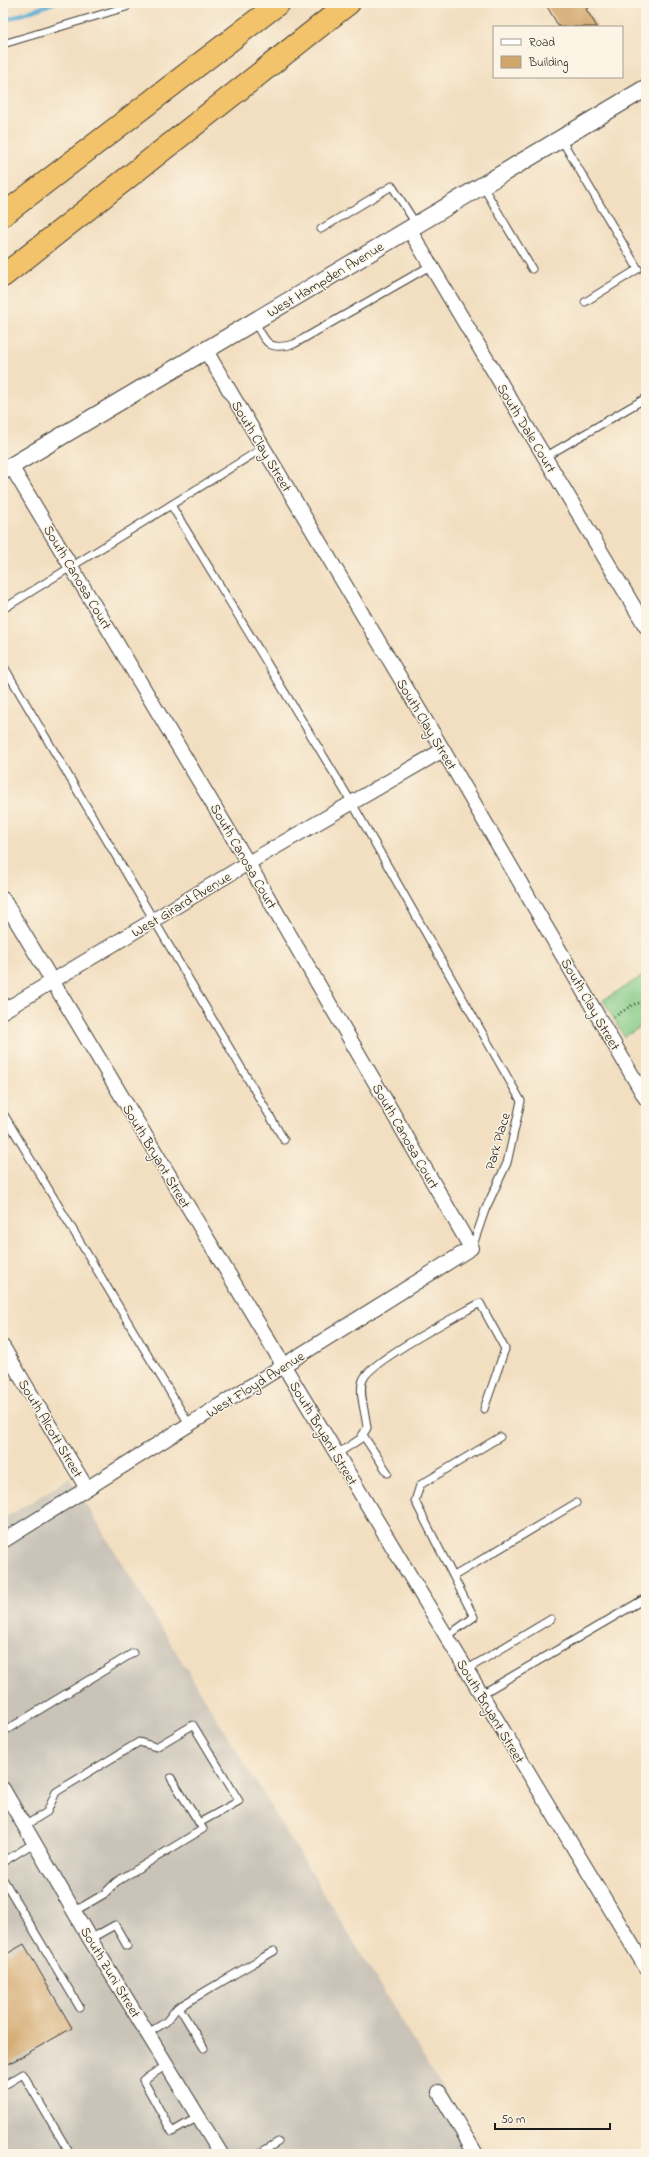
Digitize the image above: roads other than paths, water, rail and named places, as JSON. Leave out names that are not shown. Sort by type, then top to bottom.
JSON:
[{"type":"highway","points":[[3,215],[279,3]]},
{"type":"highway","points":[[3,276],[347,6]]},
{"type":"street","name":"West Hampden Avenue","points":[[7,468],[646,88]]},
{"type":"street","name":"South Dale Court","points":[[412,227],[430,266],[646,627]]},
{"type":"street","name":"South Clay Street","points":[[206,351],[443,750],[646,1099]]},
{"type":"street","name":"South Canosa Court","points":[[7,468],[73,567],[248,863],[471,1248]]},
{"type":"street","name":"West Girard Avenue","points":[[3,1011],[248,863],[443,750]]},
{"type":"street","name":"South Bryant Street","points":[[3,899],[337,1454],[480,1695],[646,1968]]},
{"type":"street","name":"West Floyd Avenue","points":[[3,1541],[86,1487],[284,1366],[471,1248]]},
{"type":"street","name":"South Alcott Street","points":[[3,1347],[86,1487]]},
{"type":"street","name":"South Zuni Street","points":[[3,1789],[90,1939],[221,2154]]},
{"type":"street","points":[[439,2092],[476,2154]]},
{"type":"lane","points":[[3,44],[126,7]]},
{"type":"lane","points":[[560,139],[638,269],[585,302]]},
{"type":"lane","points":[[482,185],[532,269]]},
{"type":"lane","points":[[321,229],[392,186],[412,227]]},
{"type":"lane","points":[[254,322],[263,338],[270,346],[281,348],[294,344],[430,266]]},
{"type":"lane","points":[[545,458],[646,398]]},
{"type":"lane","points":[[3,609],[263,448]]},
{"type":"lane","points":[[171,505],[352,803]]},
{"type":"lane","points":[[3,665],[284,1140]]},
{"type":"lane","name":"Park Place","points":[[352,803],[521,1101],[507,1162],[485,1210],[471,1248]]},
{"type":"lane","points":[[3,1113],[189,1424]]},
{"type":"lane","points":[[337,1454],[360,1439],[367,1428],[361,1389],[363,1379],[368,1370],[391,1354],[480,1303],[505,1349],[484,1409]]},
{"type":"lane","points":[[363,1434],[388,1473]]},
{"type":"lane","points":[[446,1637],[474,1617],[415,1502],[420,1485],[500,1437]]},
{"type":"lane","points":[[454,1576],[576,1503]]},
{"type":"lane","points":[[480,1695],[646,1598]]},
{"type":"lane","points":[[466,1670],[551,1619]]},
{"type":"lane","points":[[3,1732],[133,1653]]},
{"type":"lane","points":[[24,1826],[46,1812],[56,1792],[140,1742],[156,1746],[193,1725],[238,1801],[199,1823]]},
{"type":"lane","points":[[75,1912],[104,1894],[116,1882],[203,1829],[171,1778]]},
{"type":"lane","points":[[3,1861],[34,1843]]},
{"type":"lane","points":[[3,1879],[80,2008]]},
{"type":"lane","points":[[90,1939],[114,1925],[127,1946]]},
{"type":"lane","points":[[148,2033],[166,2022],[179,2007],[274,1950]]},
{"type":"lane","points":[[179,2007],[204,2048]]},
{"type":"lane","points":[[167,2065],[143,2080],[172,2132],[198,2117]]},
{"type":"lane","points":[[3,2086],[23,2074],[70,2154]]},
{"type":"lane","points":[[258,2154],[278,2142]]},
{"type":"waterway","points":[[3,21],[54,3]]}]
